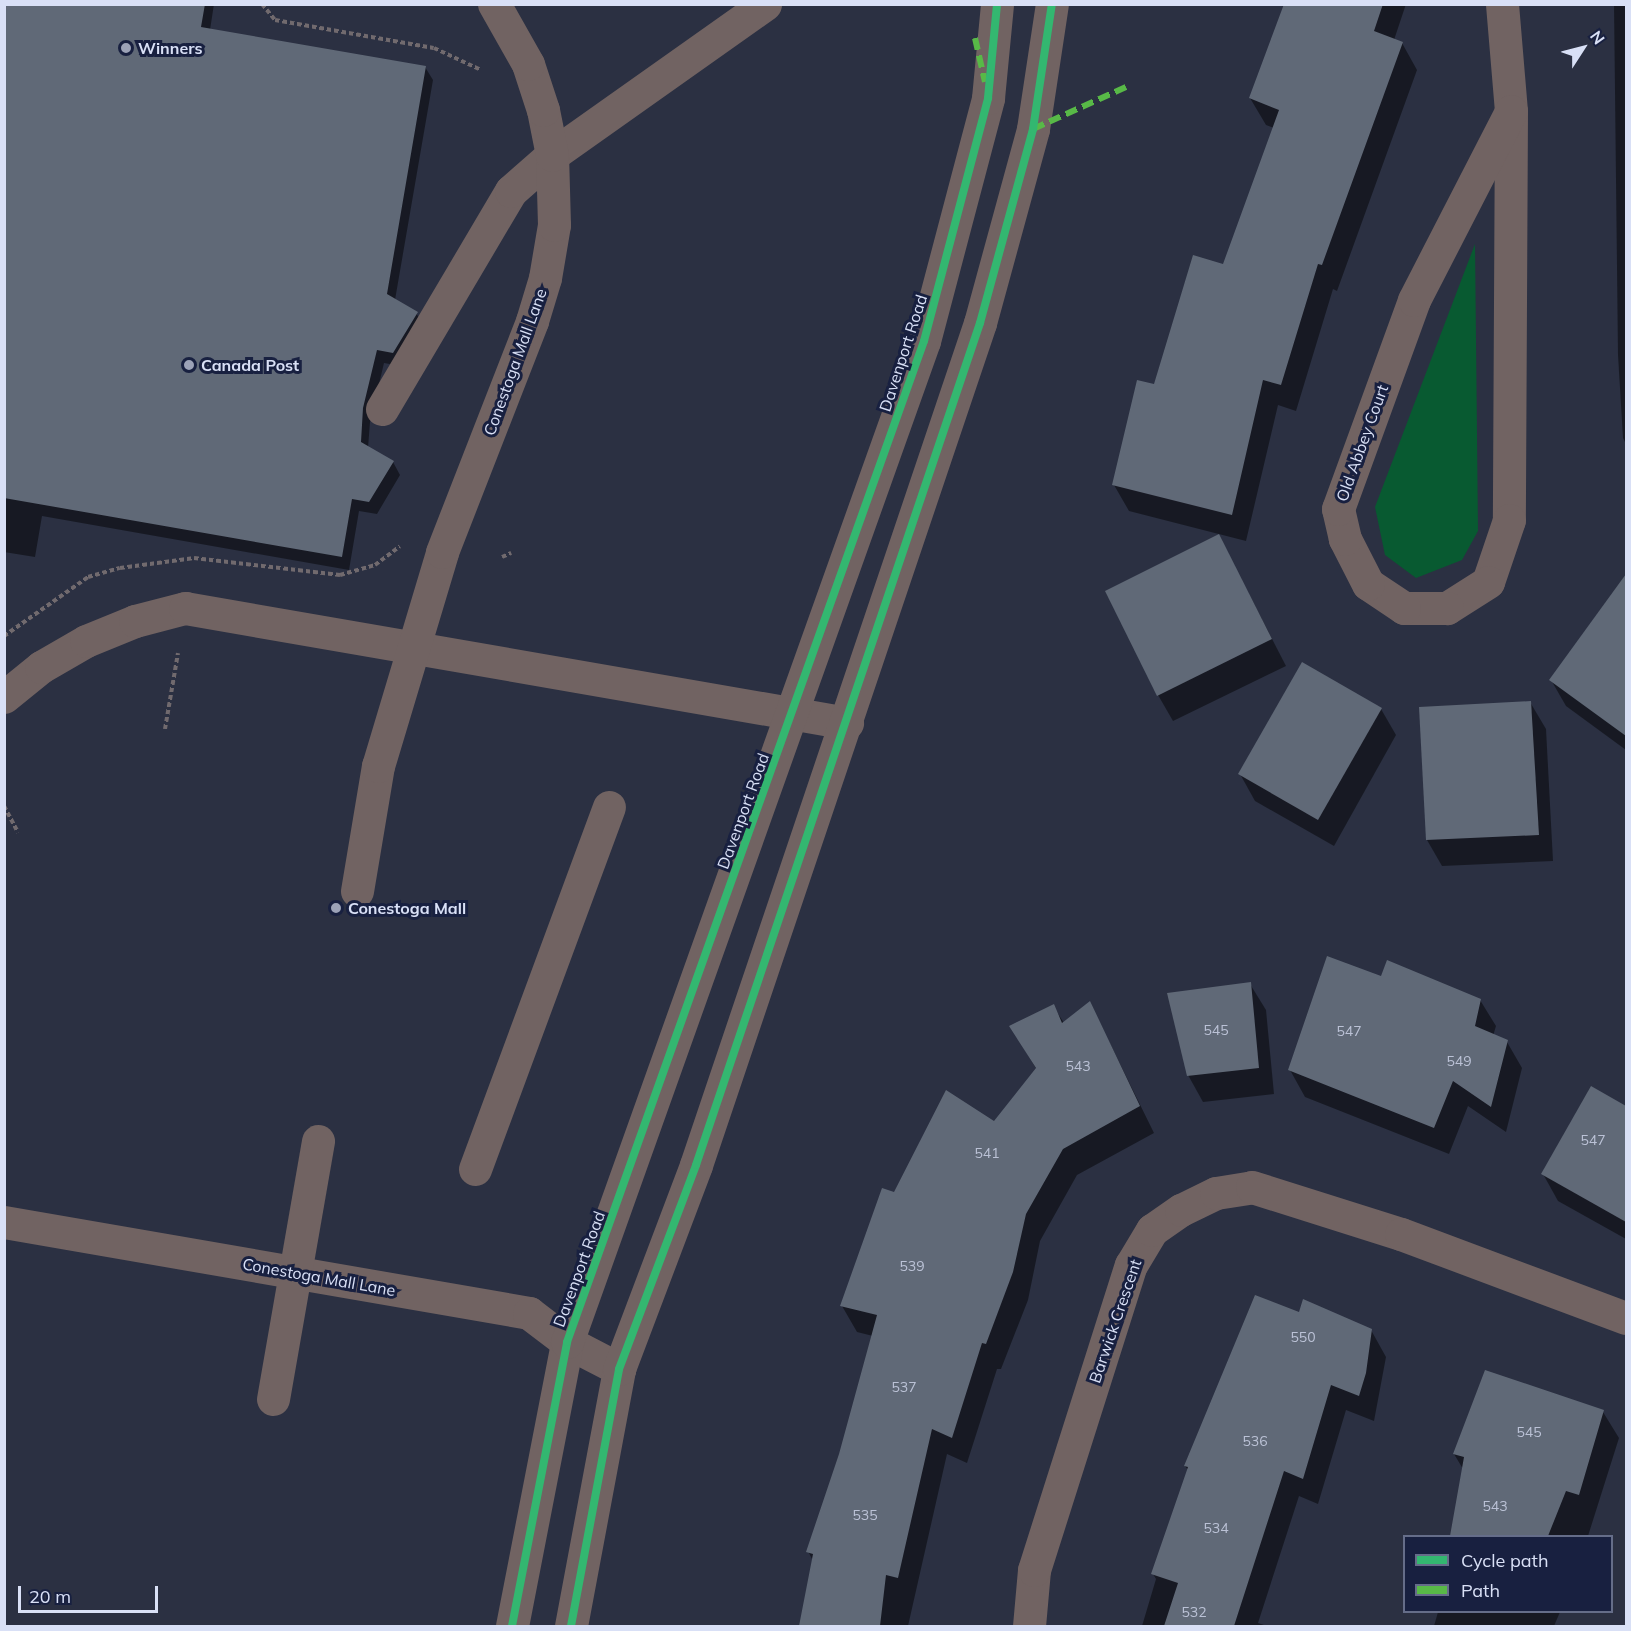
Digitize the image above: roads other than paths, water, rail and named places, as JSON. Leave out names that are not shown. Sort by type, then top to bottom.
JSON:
[{"type":"street","name":"Conestoga Mall Lane","points":[[357,891],[378,766],[442,552],[545,278],[554,225],[552,155],[543,110],[528,64],[494,4]]},
{"type":"street","points":[[382,409],[511,191],[552,155],[765,4]]},
{"type":"street","name":"Davenport Road","points":[[512,1626],[567,1342],[924,341],[988,98],[997,4]]},
{"type":"street","points":[[571,1626],[619,1368],[696,1165],[980,324],[1033,129],[1052,4]]},
{"type":"street","name":"Old Abbey Court","points":[[1502,4],[1511,111],[1509,520],[1488,582],[1447,608],[1404,609],[1368,584],[1345,539],[1338,508],[1414,300],[1511,111]]},
{"type":"street","points":[[4,698],[41,667],[86,641],[135,621],[185,608],[847,723]]},
{"type":"street","points":[[476,1169],[609,807]]},
{"type":"street","points":[[273,1399],[318,1141]]},
{"type":"street","name":"Barwick Crescent","points":[[1029,1626],[1034,1570],[1131,1265],[1152,1230],[1181,1210],[1216,1192],[1252,1187],[1401,1234],[1626,1318]]},
{"type":"street","name":"Conestoga Mall Lane","points":[[4,1222],[529,1313],[567,1342],[619,1368]]},
{"type":"place","name":"Winners","points":[[126,48]]},
{"type":"place","name":"Canada Post","points":[[189,365]]},
{"type":"place","name":"Conestoga Mall","points":[[336,908]]}]
